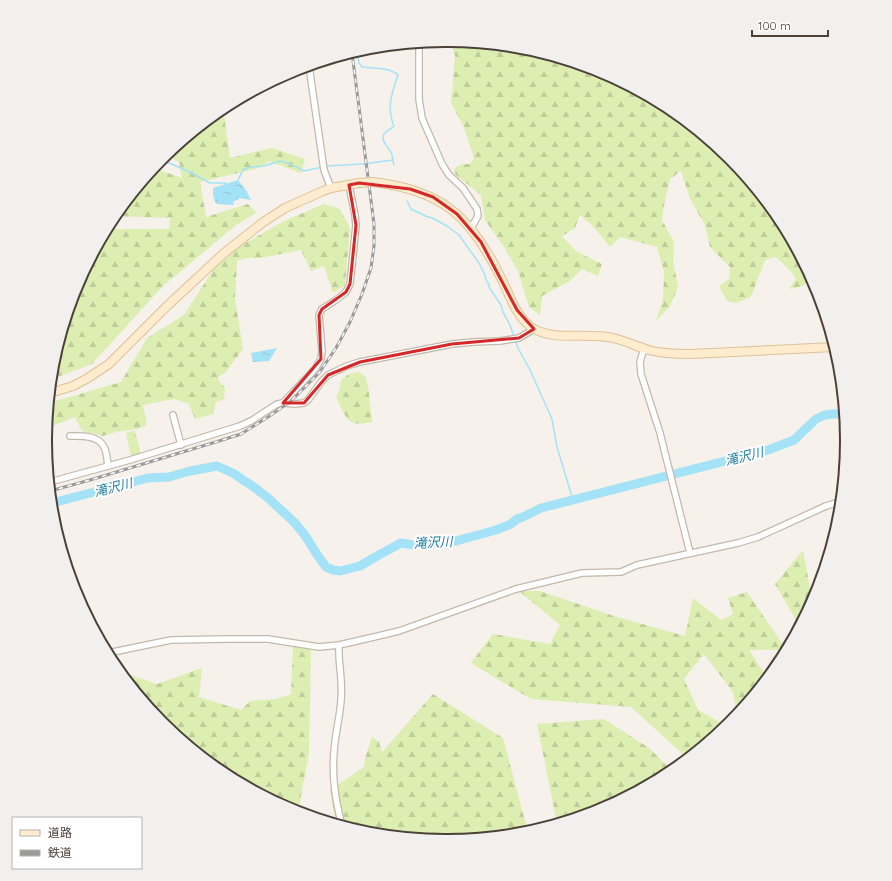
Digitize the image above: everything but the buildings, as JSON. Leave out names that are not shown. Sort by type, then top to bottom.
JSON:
[{"type":"street","points":[[418,48],[419,99],[422,118],[442,164],[449,175],[462,188],[477,208],[478,216],[471,228]]},
{"type":"street","points":[[309,72],[324,170],[331,188]]},
{"type":"street","points":[[56,391],[73,386],[109,364],[222,254],[262,222],[285,208],[331,188],[373,182],[422,192],[433,197],[457,214],[471,228],[486,249],[517,310],[526,322],[534,329],[554,335],[612,338],[657,352],[669,354],[828,347]]},
{"type":"street","points":[[283,403],[315,369],[321,359],[322,351],[319,315],[322,309],[346,292],[350,284],[356,225],[349,185]]},
{"type":"street","points":[[55,481],[181,445],[240,426],[277,404],[304,404],[328,375],[337,370],[360,362],[452,344],[500,341],[519,338],[534,329]]},
{"type":"street","points":[[644,348],[640,362],[641,374],[660,433],[690,553]]},
{"type":"street","points":[[174,415],[181,445]]},
{"type":"street","points":[[70,436],[85,436],[97,439],[105,448],[108,466]]},
{"type":"street","points":[[115,652],[171,640],[268,639],[319,647],[339,645],[399,631],[516,588],[582,573],[621,572],[637,565],[738,543],[758,537],[834,504]]},
{"type":"street","points":[[339,645],[338,656],[342,696],[334,750],[333,775],[335,796],[340,820]]},
{"type":"highlighted area","points":[[359,183],[410,189],[433,197],[457,214],[481,242],[517,310],[534,329],[519,338],[452,344],[360,362],[328,375],[304,403],[283,403],[321,359],[319,315],[322,309],[346,292],[350,284],[356,225],[349,185]]},
{"type":"green space","points":[[452,47],[497,50],[548,60],[597,77],[665,113],[686,128],[724,162],[742,181],[773,222],[787,244],[806,282],[803,286],[789,289],[796,279],[787,267],[776,257],[765,260],[751,297],[736,303],[727,301],[719,286],[729,279],[730,267],[710,247],[705,225],[690,199],[681,171],[670,179],[662,220],[674,242],[673,261],[678,287],[670,306],[656,321],[663,299],[664,272],[657,247],[620,237],[610,247],[593,226],[580,215],[575,228],[562,236],[576,251],[602,264],[598,276],[582,269],[570,281],[542,296],[540,315],[529,307],[518,271],[504,247],[485,220],[481,195],[456,175],[454,171],[456,167],[463,164],[470,164],[474,158],[463,125],[451,103],[455,56]]},
{"type":"green space","points":[[224,115],[230,158],[272,148],[305,159],[301,173],[269,161],[259,168],[200,182],[206,217],[248,204],[256,213],[236,225],[163,286],[92,364],[58,377],[73,314],[82,290],[105,244],[115,229],[169,229],[170,218],[123,216],[160,170],[182,178],[179,162],[172,158],[206,128]]},
{"type":"green space","points":[[324,204],[340,209],[350,228],[345,285],[333,293],[324,266],[311,271],[301,250],[261,258],[247,258],[237,261],[235,299],[243,349],[225,373],[219,376],[218,380],[225,388],[224,399],[216,402],[213,414],[195,419],[189,404],[174,399],[143,405],[147,425],[137,429],[116,432],[103,436],[82,431],[75,417],[53,426],[55,401],[121,382],[147,338],[184,315],[215,267],[242,245],[284,221]]},
{"type":"green space","points":[[359,372],[365,376],[368,385],[372,422],[352,422],[345,415],[336,397],[341,380],[349,374]]},
{"type":"green space","points":[[135,431],[141,454],[131,457],[126,433]]},
{"type":"green space","points":[[803,550],[810,590],[796,620],[775,584]]},
{"type":"green space","points":[[519,591],[540,591],[614,616],[685,636],[693,598],[721,620],[733,614],[728,598],[747,592],[783,644],[779,650],[749,650],[764,672],[736,707],[733,692],[704,654],[684,679],[698,710],[720,722],[683,755],[631,707],[531,699],[471,663],[493,634],[550,644],[560,625]]},
{"type":"green space","points":[[293,646],[311,648],[309,753],[299,806],[249,781],[206,753],[168,719],[150,700],[131,675],[157,684],[202,668],[199,697],[241,710],[250,701],[276,699],[291,694]]},
{"type":"green space","points":[[433,694],[503,738],[526,825],[497,831],[472,833],[420,833],[395,831],[335,818],[330,790],[364,767],[365,758],[372,737],[379,742],[382,752]]},
{"type":"green space","points":[[604,719],[649,748],[667,766],[643,781],[597,804],[556,818],[537,724]]},
{"type":"water","points":[[238,180],[246,190],[251,200],[240,198],[233,202],[234,205],[216,204],[213,195],[213,188]]},
{"type":"water","points":[[277,348],[269,361],[253,362],[251,353]]},
{"type":"waterway","points":[[358,57],[359,63],[362,67],[391,71],[398,75],[390,106],[390,113],[394,126],[385,133],[383,137],[383,140],[391,153],[394,165]]},
{"type":"waterway","points":[[326,166],[363,164],[393,160]]},
{"type":"waterway","points":[[238,180],[243,170],[250,167],[264,166],[280,161],[288,163],[304,171],[322,167]]},
{"type":"waterway","points":[[168,162],[210,183],[226,183]]},
{"type":"waterway","points":[[407,201],[411,209],[447,226],[459,235],[479,263],[489,287],[501,305],[518,348],[530,370],[552,419],[557,447],[573,500]]},
{"type":"waterway","name":"滝沢川","points":[[58,502],[148,478],[169,477],[217,466],[233,473],[268,498],[294,522],[326,567],[340,571],[360,566],[401,543],[413,545],[456,541],[496,530],[541,508],[768,450],[794,440],[816,419],[825,415],[839,414]]},
{"type":"railway","points":[[56,489],[241,434],[291,401],[319,373],[336,348],[350,322],[371,268],[374,246],[374,224],[353,58]]}]
